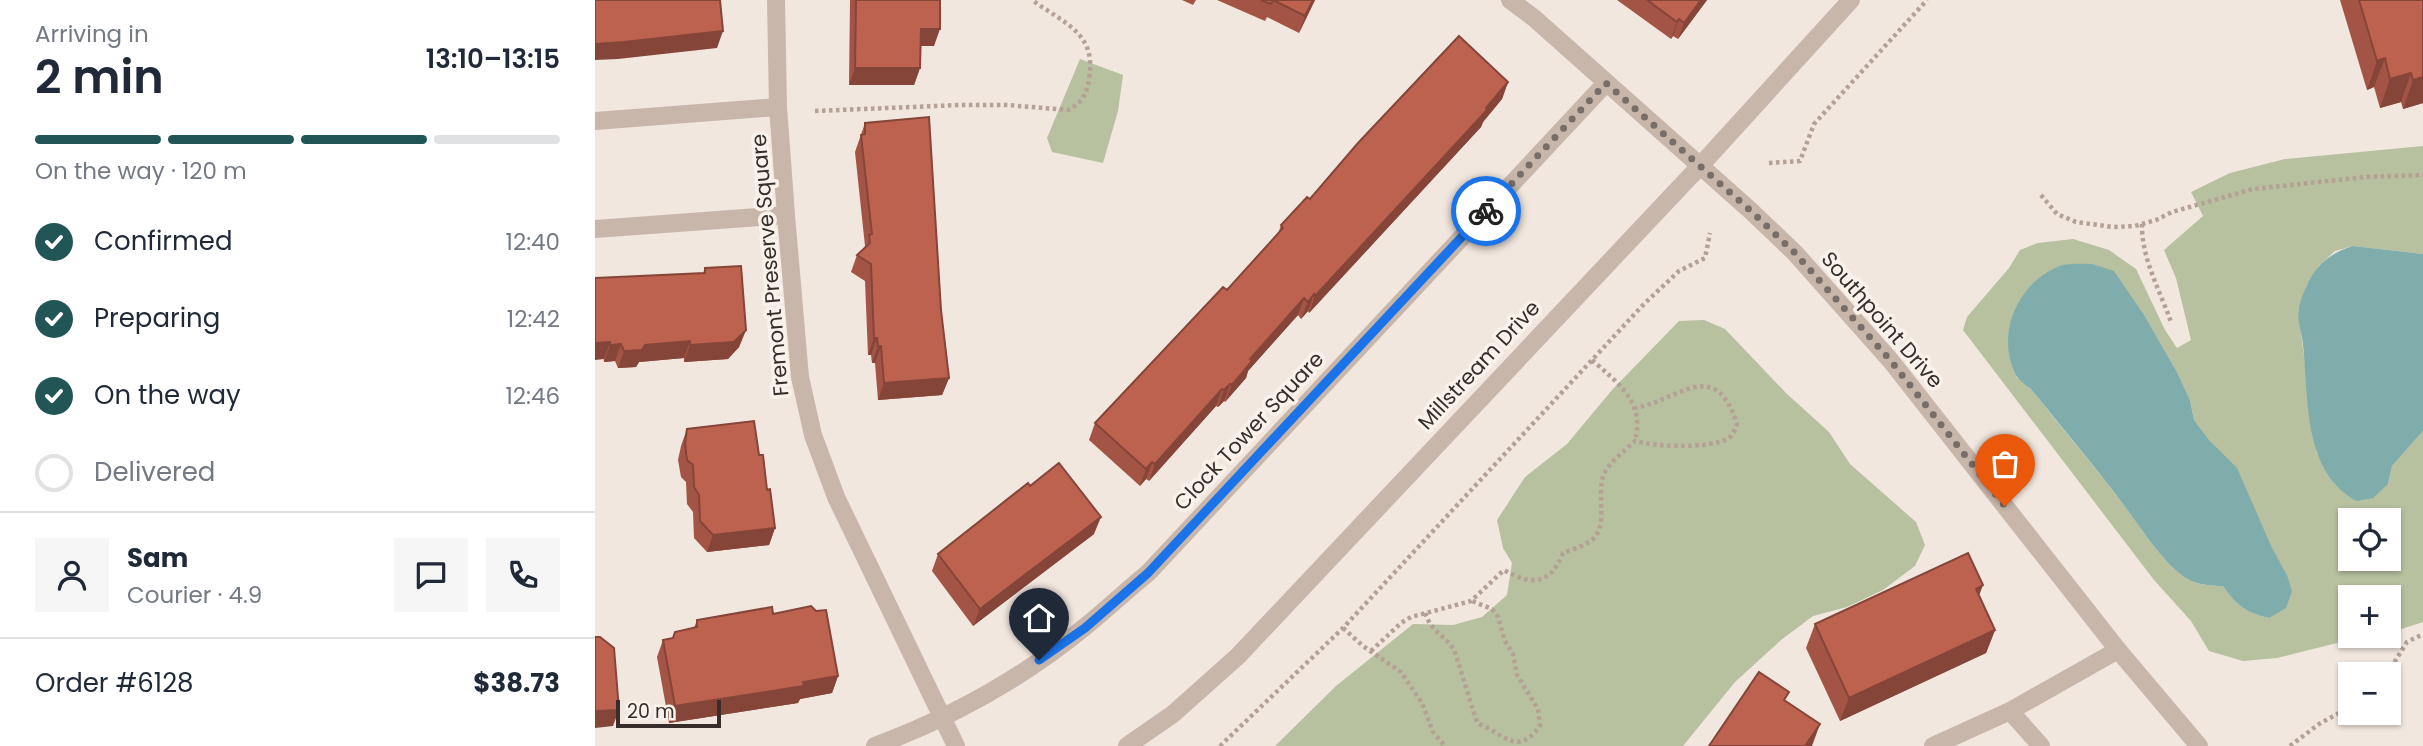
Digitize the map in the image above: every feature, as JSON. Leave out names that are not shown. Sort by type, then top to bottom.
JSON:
[{"type":"street","name":"Fremont Preserve Square","points":[[776,0],[778,107],[786,215],[800,377],[813,435],[836,498],[956,746]]},
{"type":"street","name":"Southpoint Drive","points":[[1510,0],[1534,18],[1795,253],[1891,361],[2118,650],[2199,746]]},
{"type":"street","name":"Millstream Drive","points":[[1127,746],[1173,714],[1238,656],[1699,167],[1851,0]]},
{"type":"street","name":"Clock Tower Square","points":[[875,746],[943,717],[1016,676],[1085,628],[1148,573],[1606,83]]},
{"type":"street","points":[[595,121],[778,107]]},
{"type":"street","points":[[595,229],[786,215]]},
{"type":"street","points":[[1933,746],[2010,711],[2118,650]]},
{"type":"street","points":[[2010,711],[2041,746]]},
{"type":"path","points":[[815,111],[960,105],[1007,105],[1068,110],[1077,106],[1088,88],[1091,67],[1088,45],[1082,36],[1032,0]]},
{"type":"path","points":[[1769,163],[1800,161],[1814,124],[1927,0]]},
{"type":"path","points":[[2041,195],[2057,214],[2076,222],[2113,228],[2142,224],[2172,212],[2253,189],[2365,177],[2423,175]]},
{"type":"path","points":[[2142,224],[2145,251],[2171,321]]},
{"type":"path","points":[[1220,746],[1343,628],[1679,271],[1706,258],[1710,233]]},
{"type":"path","points":[[1371,650],[1401,623],[1425,613],[1471,601],[1504,570],[1529,582],[1550,576],[1557,568],[1563,553],[1592,541],[1601,527],[1601,485],[1604,475],[1609,465],[1635,442],[1638,429],[1636,408],[1627,393],[1593,360]]},
{"type":"path","points":[[1635,442],[1669,445],[1715,444],[1730,437],[1737,424],[1733,409],[1720,394],[1702,385],[1636,408]]},
{"type":"path","points":[[1425,613],[1429,626],[1448,640],[1454,650],[1479,723],[1506,741],[1516,745],[1526,743],[1532,740],[1541,726],[1538,709],[1517,675],[1513,654],[1505,641],[1498,617],[1492,609],[1471,601]]},
{"type":"path","points":[[1343,628],[1363,646],[1401,672],[1423,703],[1433,732],[1445,746]]},
{"type":"path","points":[[2394,662],[2407,642],[2423,634]]},
{"type":"path","points":[[2290,746],[2338,713]]},
{"type":"green space","points":[[1080,59],[1123,75],[1118,111],[1103,163],[1052,152],[1047,138]]},
{"type":"green space","points":[[2423,146],[2423,254],[2353,246],[2335,251],[2319,266],[2306,286],[2298,311],[2317,454],[2388,484],[2392,466],[2423,431],[2423,622],[2401,629],[2401,585],[2338,585],[2338,643],[2277,658],[2243,661],[2209,651],[2191,621],[2154,580],[1963,330],[1967,317],[2009,268],[2020,250],[2038,243],[2073,239],[2109,250],[2136,269],[2165,330],[2177,348],[2191,340],[2176,278],[2164,250],[2203,216],[2191,192],[2230,173],[2285,159]],"holes":[[[2146,318],[2190,400],[2194,420],[2210,441],[2287,575],[2269,618],[2243,607],[2223,586],[2191,581],[2172,567],[2031,389],[2016,377]]]},
{"type":"green space","points":[[1704,320],[1725,329],[1786,393],[1829,432],[1850,464],[1916,522],[1925,545],[1915,566],[1883,590],[1847,607],[1813,616],[1781,640],[1735,682],[1683,746],[1275,746],[1336,686],[1413,624],[1453,625],[1482,617],[1507,595],[1512,563],[1503,548],[1497,520],[1525,477],[1567,444],[1612,390],[1679,321]]},
{"type":"water","points":[[2353,246],[2423,254],[2423,431],[2392,466],[2388,484],[2373,498],[2357,501],[2339,488],[2326,472],[2317,453],[2308,410],[2298,316],[2302,296],[2317,268],[2333,255]]},
{"type":"water","points":[[2092,264],[2114,271],[2146,318],[2177,372],[2190,400],[2194,420],[2237,468],[2292,591],[2286,608],[2269,618],[2254,614],[2243,607],[2223,586],[2191,581],[2172,567],[2101,475],[2031,389],[2016,375],[2008,343],[2014,311],[2022,297],[2032,284],[2060,266]]},
{"type":"building","points":[[595,0],[720,0],[723,31],[595,44]]},
{"type":"building","points":[[856,0],[940,0],[940,29],[921,29],[920,68],[855,68]]},
{"type":"building","points":[[1273,0],[1313,0],[1305,16]]},
{"type":"building","points":[[1647,0],[1701,0],[1684,23],[1679,19],[1677,22]]},
{"type":"building","points":[[2359,0],[2423,0],[2423,77],[2413,80],[2411,73],[2390,79],[2385,58],[2377,61]]},
{"type":"building","points":[[1459,36],[1508,82],[1487,110],[1315,296],[1314,294],[1308,302],[1304,298],[1250,359],[1252,361],[1232,385],[1222,389],[1155,464],[1152,462],[1146,469],[1095,423],[1223,287],[1227,290],[1283,228],[1281,225],[1307,197],[1310,199],[1358,143]]},
{"type":"building","points":[[929,117],[941,310],[949,378],[884,383],[881,346],[878,346],[877,338],[874,338],[871,264],[857,255],[870,243],[869,235],[872,234],[861,135],[865,134],[865,123]]},
{"type":"building","points":[[741,266],[746,330],[734,342],[690,345],[690,341],[645,345],[642,350],[624,351],[621,344],[595,343],[595,278],[705,273],[705,268]]},
{"type":"building","points":[[754,421],[759,455],[763,455],[767,490],[770,489],[775,528],[713,535],[700,521],[699,495],[694,487],[693,465],[687,460],[687,429]]},
{"type":"building","points":[[1059,463],[1101,517],[980,609],[938,554],[1028,483],[1030,486]]},
{"type":"building","points":[[1968,553],[1983,585],[1976,589],[1995,630],[1849,698],[1815,624]]},
{"type":"building","points":[[811,606],[816,611],[826,610],[838,676],[803,682],[804,686],[675,706],[663,640],[673,638],[675,632],[697,627],[697,620],[772,607],[773,614]]},
{"type":"building","points":[[595,637],[600,637],[614,648],[619,710],[595,711]]},
{"type":"building","points":[[1759,672],[1789,692],[1784,700],[1820,724],[1805,746],[1709,746]]},
{"type":"way so far","points":[[1486,211],[1606,83],[1795,253],[1891,361],[2005,506]]},
{"type":"route","points":[[1039,660],[1085,628],[1148,573],[1486,211]]}]
